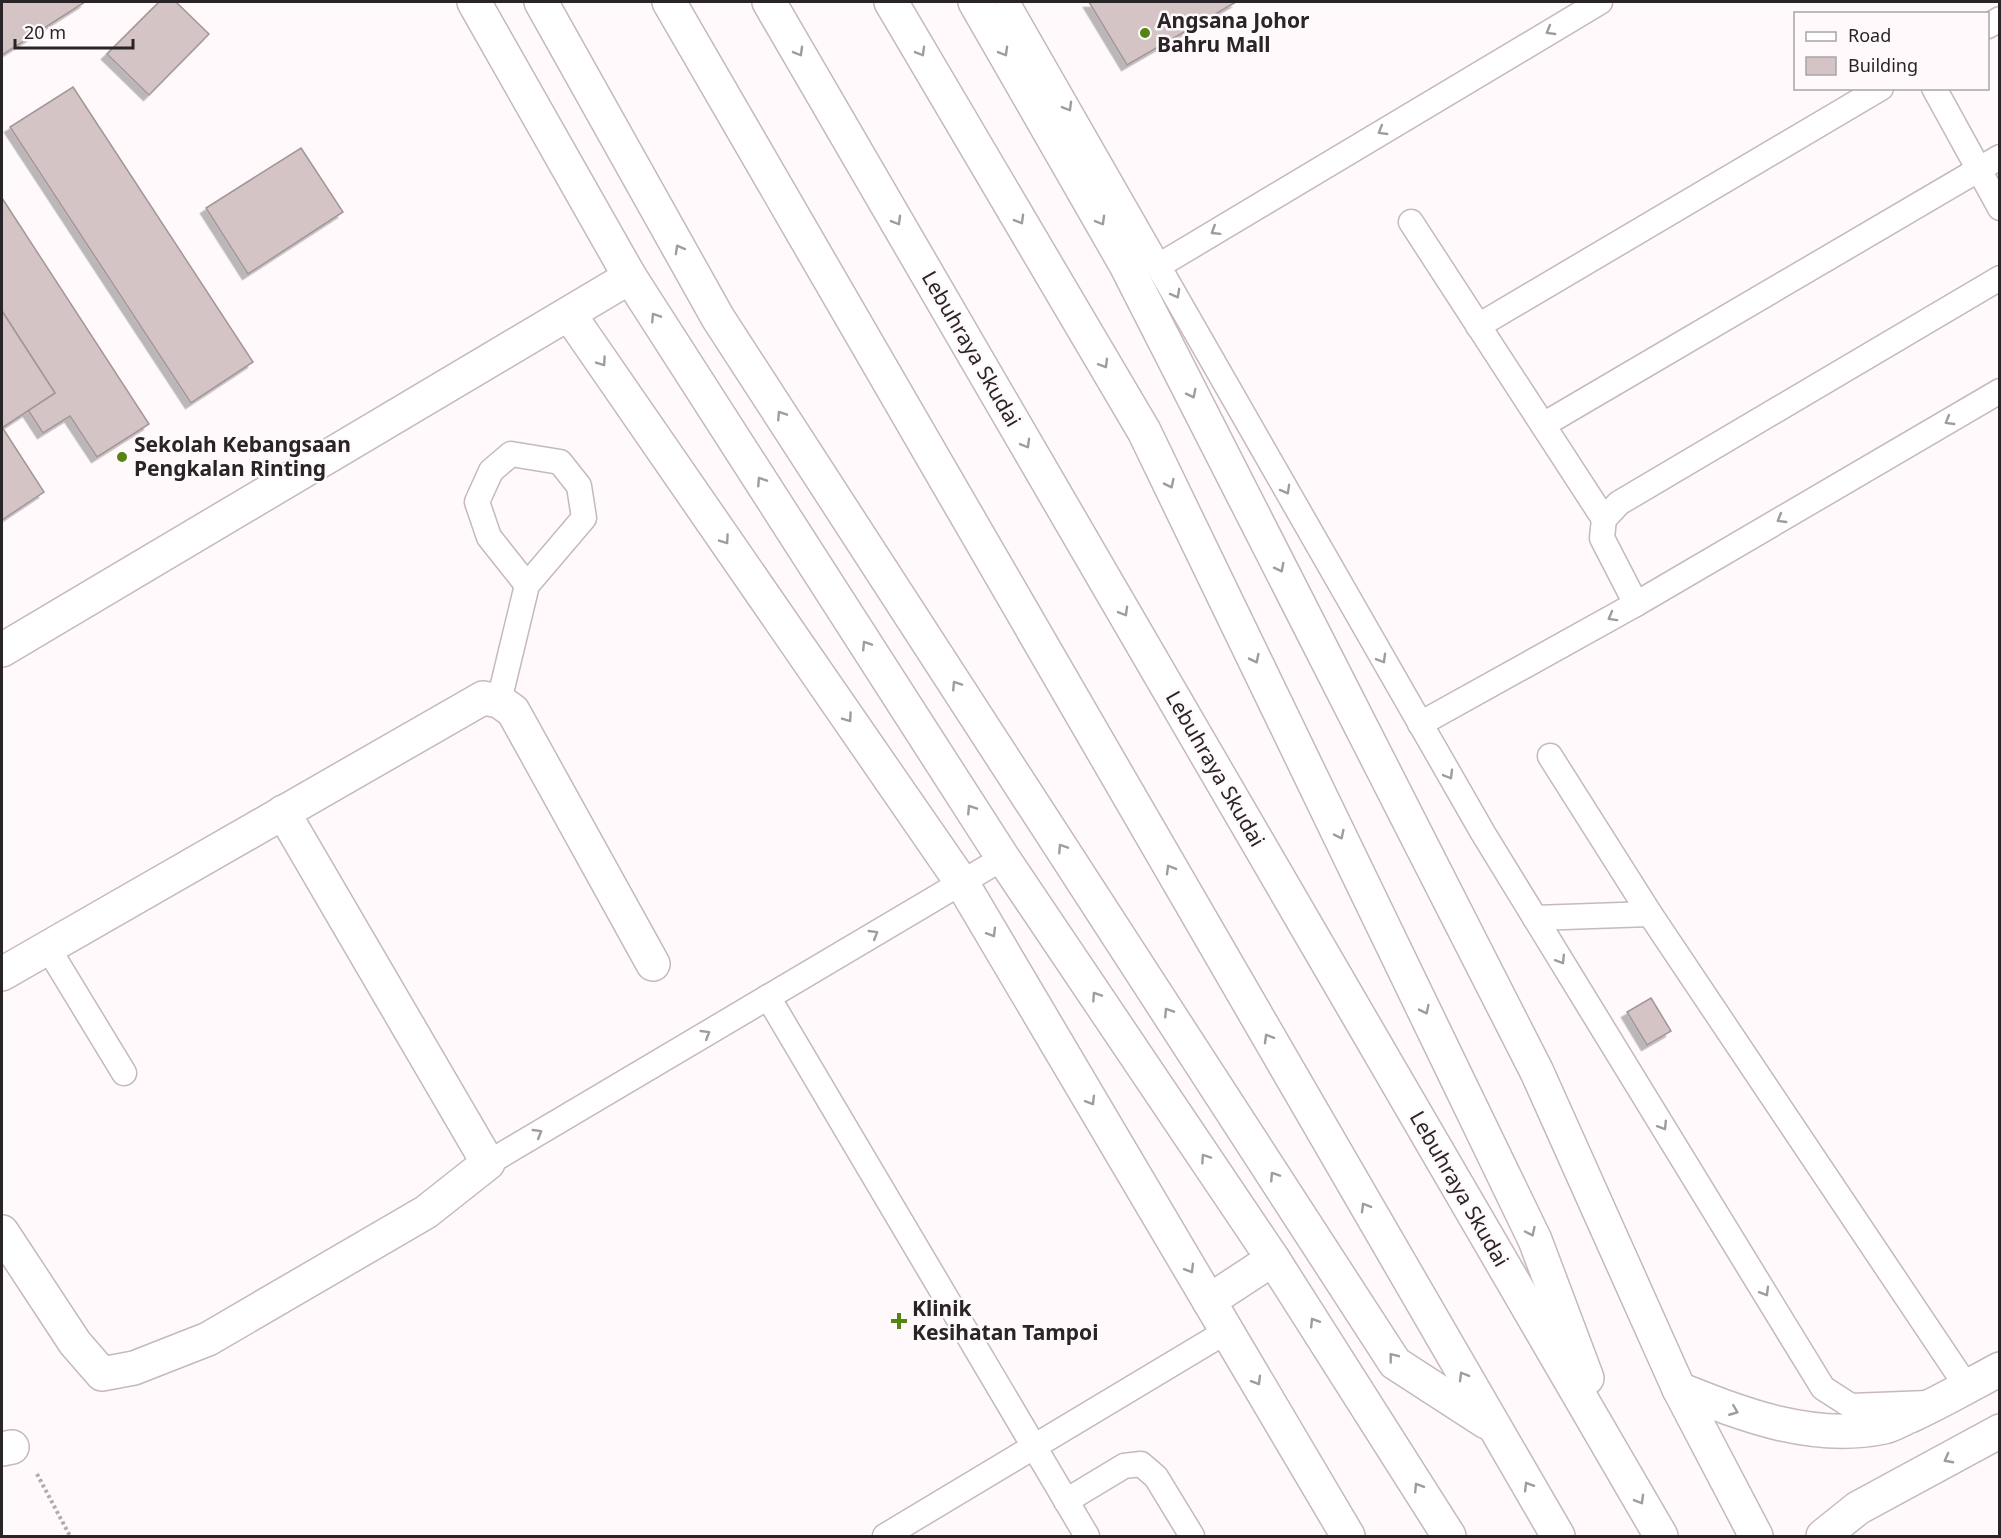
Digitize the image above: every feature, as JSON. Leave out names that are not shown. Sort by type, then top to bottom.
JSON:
[{"type":"main road","points":[[474,2],[630,277],[1003,858],[1273,1259],[1449,1536]]},
{"type":"main road","points":[[525,2],[582,76]]},
{"type":"main road","points":[[541,2],[718,318],[1395,1363],[1492,1426]]},
{"type":"main road","points":[[669,2],[1492,1426],[1558,1536]]},
{"type":"main road","name":"Lebuhraya Skudai","points":[[769,2],[1661,1536]]},
{"type":"main road","points":[[891,2],[1144,431],[1535,1240],[1619,1464]]},
{"type":"main road","points":[[975,2],[1126,265],[1537,1072],[1679,1389],[1756,1536]]},
{"type":"main road","points":[[4,642],[630,277]]},
{"type":"main road","points":[[569,314],[962,883],[1348,1536]]},
{"type":"main road","points":[[2,974],[483,698],[500,701],[513,711],[653,964]]},
{"type":"main road","points":[[2,1232],[75,1343],[102,1374],[134,1368],[208,1339],[426,1212],[488,1163],[283,813]]},
{"type":"main road","points":[[1209,1301],[1273,1259]]},
{"type":"main road","points":[[1679,1389],[1746,1416],[1799,1427],[1846,1430],[1886,1427],[1938,1403],[2000,1369]]},
{"type":"main road","points":[[1823,1536],[1858,1508],[2000,1431]]},
{"type":"lane","points":[[1007,2],[1160,265],[1321,554],[1420,724],[1535,918],[1823,1388],[1851,1406],[1938,1403]]},
{"type":"lane","points":[[1160,265],[1600,2]]},
{"type":"lane","points":[[1478,326],[1878,90]]},
{"type":"lane","points":[[1935,90],[2000,208]]},
{"type":"lane","points":[[1543,425],[2000,156]]},
{"type":"lane","points":[[1411,222],[1604,519]]},
{"type":"lane","points":[[1636,604],[1602,538],[1604,519],[1619,503],[2000,278]]},
{"type":"lane","points":[[1420,724],[1636,604],[2000,391]]},
{"type":"lane","points":[[500,701],[527,585],[584,518],[579,486],[560,462],[511,454],[491,471],[477,502],[489,537],[527,585]]},
{"type":"lane","points":[[1550,756],[1650,914],[1967,1387]]},
{"type":"lane","points":[[488,1163],[1003,858]]},
{"type":"lane","points":[[1535,918],[1650,914]]},
{"type":"lane","points":[[48,948],[124,1073]]},
{"type":"lane","points":[[768,998],[1087,1536]]},
{"type":"lane","points":[[885,1536],[1227,1331]]},
{"type":"lane","points":[[1066,1501],[1124,1466],[1141,1464],[1156,1477],[1192,1536]]},
{"type":"path","points":[[7,1448],[28,1457],[70,1536]]},
{"type":"building","points":[[2,2],[85,2],[2,55]]},
{"type":"building","points":[[159,2],[176,2],[209,34],[149,95],[107,54]]},
{"type":"building","name":"Angsana Johor Bahru Mall","points":[[1089,2],[1236,2],[1127,65]]},
{"type":"building","points":[[73,87],[253,362],[191,403],[10,127]]},
{"type":"building","points":[[301,148],[343,212],[248,274],[206,208]]},
{"type":"building","points":[[2,198],[149,424],[97,457],[70,416],[43,433],[28,410],[55,393],[2,311]]},
{"type":"building","points":[[2,311],[55,393],[2,428]]},
{"type":"building","points":[[2,427],[44,492],[2,520]]},
{"type":"building","points":[[1651,998],[1671,1031],[1647,1045],[1627,1012]]},
{"type":"place","name":"Angsana Johor Bahru Mall","points":[[1145,33]]},
{"type":"place","name":"Sekolah Kebangsaan Pengkalan Rinting","points":[[122,457]]},
{"type":"place","name":"Klinik Kesihatan Tampoi","points":[[899,1321]]}]
